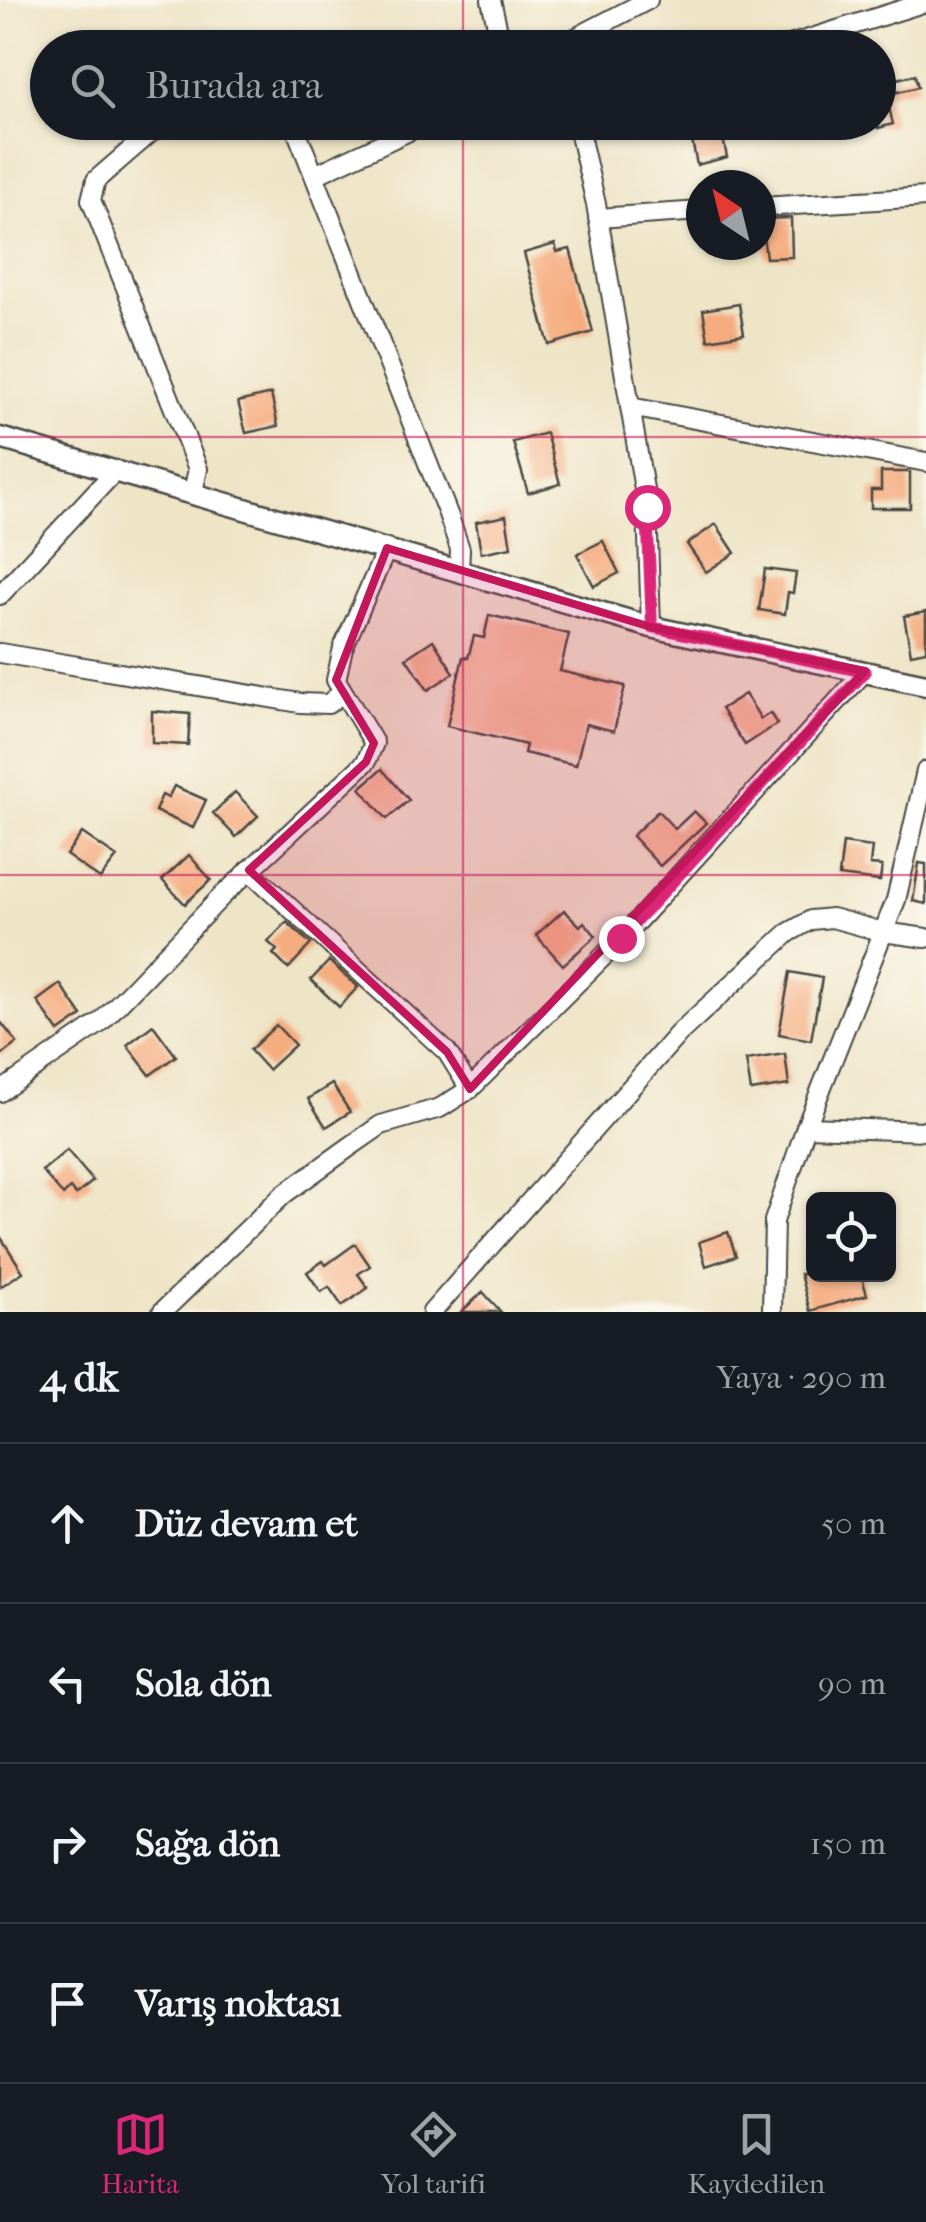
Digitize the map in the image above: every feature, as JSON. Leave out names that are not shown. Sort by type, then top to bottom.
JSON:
[{"type":"street","points":[[491,0],[498,30]]},
{"type":"street","points":[[591,30],[648,0]]},
{"type":"street","points":[[837,30],[926,2]]},
{"type":"street","points":[[142,140],[101,174],[92,186],[91,200],[198,469],[193,492]]},
{"type":"street","points":[[300,140],[448,514],[460,549],[460,571]]},
{"type":"street","points":[[315,176],[390,140]]},
{"type":"street","points":[[581,140],[647,507],[652,627]]},
{"type":"street","points":[[776,206],[926,196]]},
{"type":"street","points":[[598,218],[686,212]]},
{"type":"street","points":[[630,406],[926,462]]},
{"type":"street","points":[[0,438],[652,627],[926,685]]},
{"type":"street","points":[[0,594],[116,470]]},
{"type":"street","points":[[0,1092],[100,1024],[249,870],[366,762],[374,743],[336,680],[343,648],[387,548]]},
{"type":"street","points":[[0,654],[300,703],[328,704],[342,693]]},
{"type":"street","points":[[162,1312],[284,1194],[381,1125],[440,1108],[470,1089],[621,938],[865,672]]},
{"type":"street","points":[[772,1312],[774,1221],[806,1127],[896,900],[926,772]]},
{"type":"street","points":[[249,870],[447,1052],[470,1089]]},
{"type":"street","points":[[432,1312],[680,1034],[788,933],[812,920],[832,918],[883,932],[926,938]]},
{"type":"street","points":[[806,1127],[926,1131]]},
{"type":"highlighted area","points":[[387,548],[651,627],[865,671],[470,1089],[447,1052],[249,870],[366,762],[374,743],[336,680]]},
{"type":"building","points":[[915,75],[918,87],[896,92],[896,79]]},
{"type":"building","points":[[692,140],[723,140],[727,157],[697,165]]},
{"type":"building","points":[[776,218],[791,218],[792,257],[776,258]]},
{"type":"building","points":[[555,244],[557,252],[570,249],[593,332],[549,345],[524,253]]},
{"type":"building","points":[[739,304],[744,334],[708,340],[703,310]]},
{"type":"building","points":[[271,394],[278,426],[246,433],[238,402]]},
{"type":"building","points":[[546,433],[560,484],[528,493],[513,442]]},
{"type":"building","points":[[881,472],[910,472],[910,508],[871,508],[871,490],[881,490]]},
{"type":"building","points":[[506,516],[511,547],[481,553],[476,522]]},
{"type":"building","points":[[716,524],[735,553],[706,572],[687,544]]},
{"type":"building","points":[[603,541],[619,573],[594,586],[577,554]]},
{"type":"building","points":[[765,569],[796,573],[785,614],[759,610]]},
{"type":"building","points":[[926,612],[926,651],[911,654],[904,616]]},
{"type":"building","points":[[489,615],[569,634],[560,671],[625,686],[614,731],[586,724],[576,765],[524,753],[526,745],[447,726],[463,657],[468,658],[474,636],[484,638]]},
{"type":"building","points":[[433,640],[454,673],[428,690],[406,658]]},
{"type":"building","points":[[745,694],[761,719],[770,713],[777,724],[745,745],[721,709]]},
{"type":"building","points":[[152,711],[190,714],[188,745],[152,743]]},
{"type":"building","points":[[382,769],[409,800],[387,819],[360,788]]},
{"type":"building","points":[[174,786],[206,800],[193,828],[155,811],[162,795],[168,798]]},
{"type":"building","points":[[235,792],[258,816],[236,837],[213,813]]},
{"type":"building","points":[[658,811],[675,829],[694,811],[706,823],[660,866],[632,836]]},
{"type":"building","points":[[82,833],[117,857],[100,879],[66,855]]},
{"type":"building","points":[[843,843],[872,847],[870,865],[882,866],[880,881],[839,876]]},
{"type":"building","points":[[189,855],[211,880],[185,904],[162,880]]},
{"type":"building","points":[[919,863],[926,864],[926,904],[913,901]]},
{"type":"building","points":[[564,910],[580,926],[584,922],[596,936],[563,965],[536,935]]},
{"type":"building","points":[[287,922],[311,944],[288,969],[273,954],[277,950],[268,942]]},
{"type":"building","points":[[329,961],[358,987],[339,1007],[311,980]]},
{"type":"building","points":[[790,972],[822,978],[811,1040],[779,1034]]},
{"type":"building","points":[[60,984],[82,1016],[59,1032],[37,1001]]},
{"type":"building","points":[[0,1021],[17,1043],[0,1056]]},
{"type":"building","points":[[153,1025],[176,1056],[150,1075],[127,1045]]},
{"type":"building","points":[[276,1025],[295,1045],[268,1070],[250,1050]]},
{"type":"building","points":[[785,1054],[789,1085],[751,1091],[746,1060]]},
{"type":"building","points":[[332,1084],[350,1112],[326,1127],[308,1099]]},
{"type":"building","points":[[67,1150],[93,1181],[76,1195],[70,1188],[63,1195],[42,1171]]},
{"type":"building","points":[[728,1232],[736,1256],[706,1266],[699,1242]]},
{"type":"building","points":[[0,1236],[23,1272],[0,1287]]},
{"type":"building","points":[[355,1244],[370,1266],[358,1274],[368,1288],[342,1306],[329,1287],[321,1292],[307,1272],[323,1261],[326,1265]]},
{"type":"building","points":[[800,1274],[806,1274],[806,1282],[863,1282],[867,1295],[810,1311]]},
{"type":"building","points":[[483,1292],[501,1312],[461,1312]]},
{"type":"route","points":[[621,938],[865,672],[652,627],[647,507]]}]
